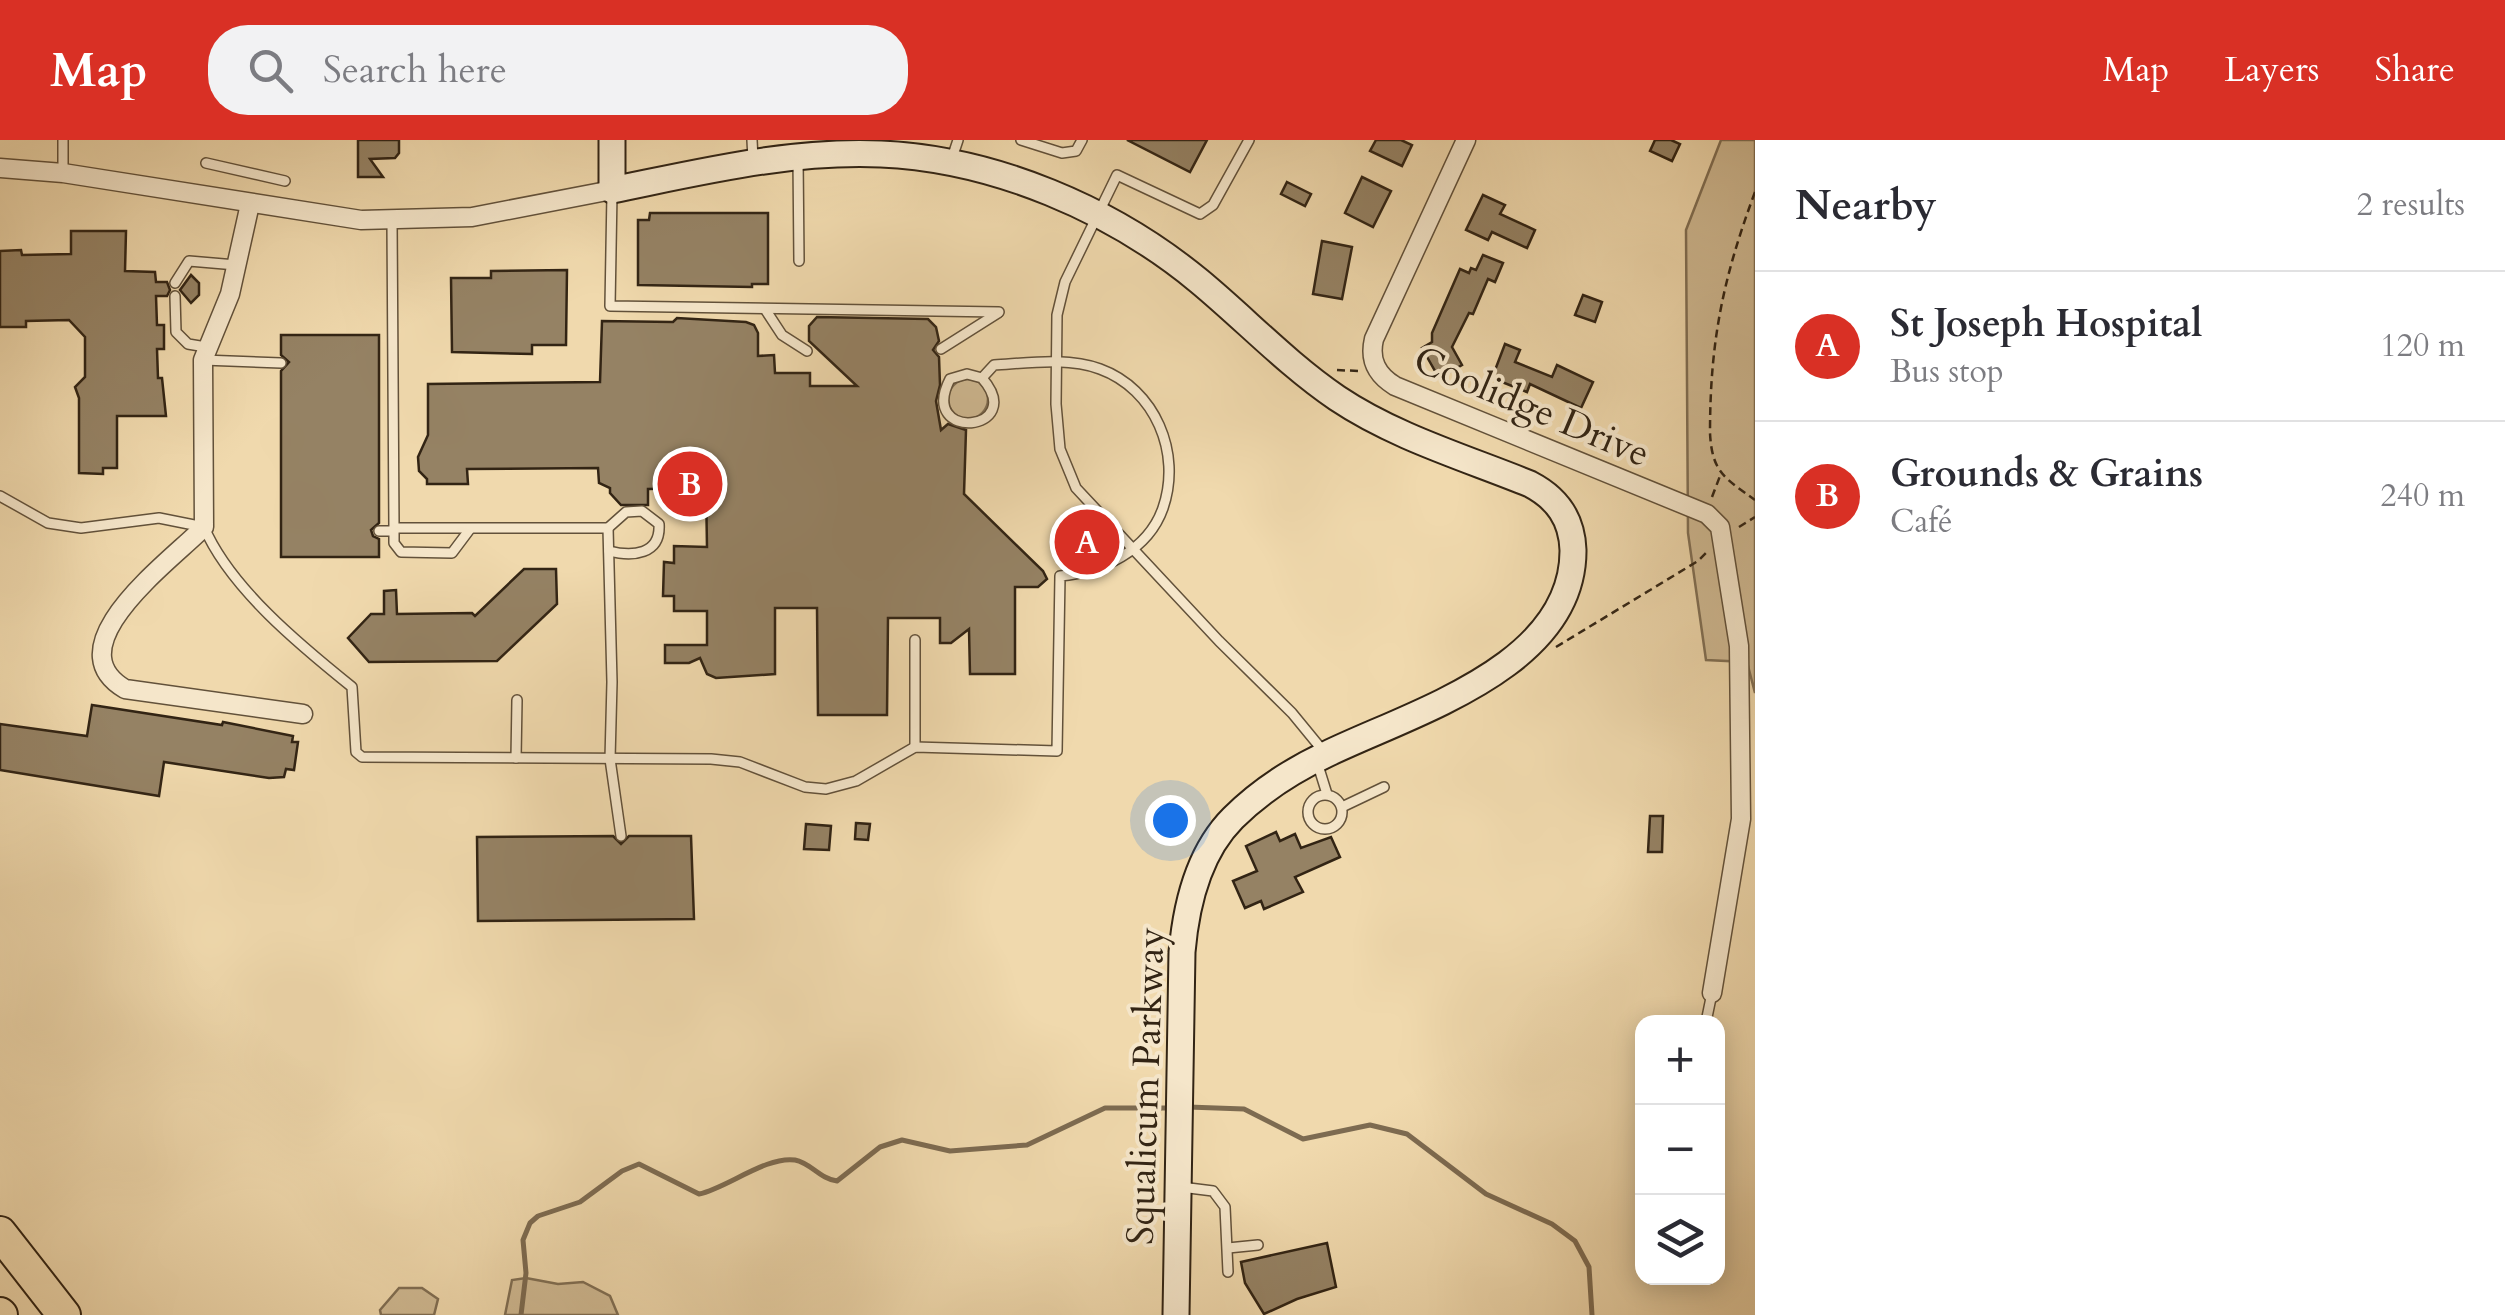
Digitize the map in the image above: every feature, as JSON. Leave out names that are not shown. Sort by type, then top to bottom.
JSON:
[{"type":"highway","points":[[0,1233],[64,1315]]},
{"type":"street","points":[[612,140],[612,190]]},
{"type":"street","name":"Coolidge Drive","points":[[1466,140],[1374,339],[1373,358],[1380,374],[1395,386],[1707,514]]},
{"type":"street","name":"Squalicum Parkway","points":[[0,168],[63,173],[362,220],[392,220],[472,216],[612,190],[753,151],[798,156],[954,152],[1126,230],[1196,279],[1309,378],[1372,419],[1544,491],[1562,510],[1572,540],[1566,591],[1524,650],[1463,692],[1286,776],[1246,805],[1218,835],[1204,862],[1184,928],[1176,1315]]},
{"type":"street","points":[[247,204],[230,294],[204,353],[204,528],[137,589],[103,634],[102,661],[112,682],[125,689],[304,714]]},
{"type":"street","points":[[1707,514],[1720,526],[1741,668],[1741,819],[1712,992]]},
{"type":"lane","points":[[63,173],[64,140]]},
{"type":"lane","points":[[1021,140],[1062,153],[1076,152],[1082,140]]},
{"type":"lane","points":[[1249,140],[1213,205],[1200,214],[1117,175],[1066,282],[1057,315],[1060,450],[1076,488],[1219,641],[1292,712],[1321,757],[1327,794]]},
{"type":"lane","points":[[798,156],[799,260]]},
{"type":"lane","points":[[206,163],[285,181]]},
{"type":"lane","points":[[247,174],[247,204]]},
{"type":"lane","points":[[612,190],[610,306],[999,312],[941,349]]},
{"type":"lane","points":[[392,220],[394,543],[401,552],[452,553],[470,529]]},
{"type":"lane","points":[[175,282],[190,260],[236,265]]},
{"type":"lane","points":[[175,296],[176,332],[188,344],[204,353],[281,363]]},
{"type":"lane","points":[[765,309],[782,335],[807,351]]},
{"type":"lane","points":[[0,496],[48,522],[81,528],[159,518],[204,528],[215,552],[294,640],[352,686],[356,752],[362,757],[711,759],[740,762],[805,787],[826,789],[856,781],[915,746],[1056,751],[1060,576],[1109,565],[1150,530],[1163,508],[1168,456],[1162,428],[1150,405],[1117,377],[1098,368],[1056,362],[994,364],[982,378]]},
{"type":"lane","points":[[966,374],[982,378],[990,387],[994,402],[990,415],[976,424],[962,424],[950,417],[944,390],[950,379],[966,374]]},
{"type":"lane","points":[[379,532],[608,528],[626,512],[642,511],[654,518],[660,532],[651,548],[637,554],[609,551]]},
{"type":"lane","points":[[608,528],[610,759],[621,836]]},
{"type":"lane","points":[[915,640],[915,746]]},
{"type":"lane","points":[[516,758],[517,700]]},
{"type":"lane","points":[[1342,807],[1384,787]]},
{"type":"lane","points":[[1327,794],[1342,807],[1333,827],[1322,829],[1312,824],[1307,813],[1310,802],[1318,795],[1327,794]]},
{"type":"lane","points":[[1707,1015],[1712,992]]},
{"type":"lane","points":[[1178,1187],[1213,1191],[1225,1208],[1228,1272]]},
{"type":"lane","points":[[1228,1248],[1258,1245]]},
{"type":"path","points":[[1755,192],[1728,269],[1717,324],[1710,433],[1710,454],[1720,475],[1755,500]]},
{"type":"path","points":[[1309,378],[1346,369],[1380,374]]},
{"type":"path","points":[[1707,514],[1720,475]]},
{"type":"shaded area","points":[[1721,140],[1755,140],[1755,693],[1747,662],[1706,660],[1688,533],[1686,230]]},
{"type":"shaded area","points":[[968,379],[982,385],[988,399],[982,413],[968,419],[954,413],[948,399],[954,385]]},
{"type":"shaded area","points":[[526,1278],[558,1284],[583,1282],[610,1296],[618,1315],[505,1315],[512,1280]]},
{"type":"shaded area","points":[[399,1288],[422,1288],[438,1299],[434,1315],[381,1315],[380,1310]]},
{"type":"building","points":[[358,140],[399,140],[395,158],[370,159],[383,177],[358,177]]},
{"type":"building","points":[[1127,140],[1207,140],[1190,172]]},
{"type":"building","points":[[1376,140],[1401,140],[1412,145],[1402,166],[1370,151]]},
{"type":"building","points":[[1655,140],[1680,144],[1672,161],[1650,151]]},
{"type":"building","points":[[1362,177],[1391,191],[1373,227],[1345,213]]},
{"type":"building","points":[[1287,182],[1311,194],[1305,206],[1281,194]]},
{"type":"building","points":[[1483,195],[1505,205],[1500,214],[1535,230],[1527,248],[1492,232],[1488,240],[1466,230]]},
{"type":"building","points":[[650,213],[768,213],[768,284],[638,285],[638,220],[649,220]]},
{"type":"building","points":[[71,231],[126,231],[125,271],[155,272],[156,282],[167,282],[170,290],[167,296],[156,296],[157,325],[164,325],[164,349],[157,349],[166,416],[117,416],[117,468],[103,468],[103,474],[79,473],[79,398],[75,387],[85,377],[85,337],[69,320],[26,321],[26,327],[0,327],[0,251],[21,250],[22,255],[71,254]]},
{"type":"building","points":[[1322,241],[1352,247],[1342,299],[1313,294]]},
{"type":"building","points":[[1483,255],[1503,263],[1495,282],[1488,279],[1473,314],[1469,313],[1452,347],[1462,365],[1439,378],[1422,348],[1432,342],[1432,333],[1460,269],[1469,273],[1471,268],[1476,270]]},
{"type":"building","points":[[567,270],[566,345],[532,345],[532,354],[452,352],[451,278],[491,278],[491,271]]},
{"type":"building","points":[[191,275],[199,283],[199,295],[191,303],[180,290]]},
{"type":"building","points":[[1583,295],[1602,302],[1595,322],[1575,315]]},
{"type":"building","points":[[817,317],[928,319],[936,327],[939,341],[933,350],[939,357],[936,401],[941,430],[948,424],[966,430],[964,494],[1047,579],[1038,587],[1015,587],[1015,674],[970,674],[969,629],[951,643],[940,643],[940,618],[888,618],[887,715],[818,715],[817,608],[775,608],[775,674],[716,678],[707,674],[700,658],[689,663],[665,663],[665,645],[707,645],[707,611],[674,611],[674,596],[663,596],[664,562],[674,563],[674,546],[707,547],[706,488],[648,489],[648,505],[621,505],[610,488],[599,483],[598,468],[467,469],[468,484],[427,484],[419,471],[418,457],[428,435],[428,384],[600,382],[602,321],[673,322],[677,318],[746,322],[754,325],[758,333],[758,356],[774,355],[775,373],[810,373],[810,386],[857,386],[809,341],[809,326]]},
{"type":"building","points":[[281,335],[379,335],[379,523],[371,530],[379,539],[379,557],[281,557],[281,371],[289,362],[281,355]]},
{"type":"building","points":[[1505,344],[1520,350],[1515,362],[1552,377],[1557,365],[1593,382],[1581,408],[1530,384],[1527,392],[1492,378]]},
{"type":"building","points":[[524,569],[556,569],[557,604],[497,661],[369,662],[348,638],[371,614],[384,614],[384,591],[396,590],[397,614],[475,616]]},
{"type":"building","points":[[92,705],[222,725],[223,722],[293,736],[292,742],[298,742],[294,770],[286,769],[284,777],[269,778],[164,762],[159,796],[0,770],[0,724],[87,736]]},
{"type":"building","points":[[1650,816],[1663,816],[1662,852],[1648,852]]},
{"type":"building","points":[[856,823],[870,824],[868,840],[855,839]]},
{"type":"building","points":[[806,824],[831,826],[829,850],[804,849]]},
{"type":"building","points":[[1276,832],[1280,841],[1295,834],[1301,848],[1331,837],[1340,857],[1295,877],[1303,892],[1264,909],[1261,901],[1245,908],[1233,881],[1257,871],[1246,846]]},
{"type":"building","points":[[613,836],[621,844],[629,836],[691,836],[694,919],[478,921],[477,837]]},
{"type":"building","points":[[1327,1243],[1336,1287],[1264,1314],[1245,1283],[1241,1262]]},
{"type":"waterway","points":[[1188,1107],[1244,1109],[1303,1139],[1370,1125],[1407,1134],[1486,1194],[1552,1224],[1575,1241],[1589,1267],[1592,1315]]},
{"type":"waterway","points":[[521,1315],[526,1273],[523,1240],[530,1223],[538,1216],[580,1202],[622,1171],[639,1164],[699,1194],[784,1160],[801,1162],[837,1181],[880,1147],[902,1140],[950,1151],[1027,1145],[1105,1108],[1172,1108]]},
{"type":"place","name":"Grounds & Grains","points":[[690,484]]},
{"type":"place","name":"St Joseph Hospital","points":[[1087,542]]}]
